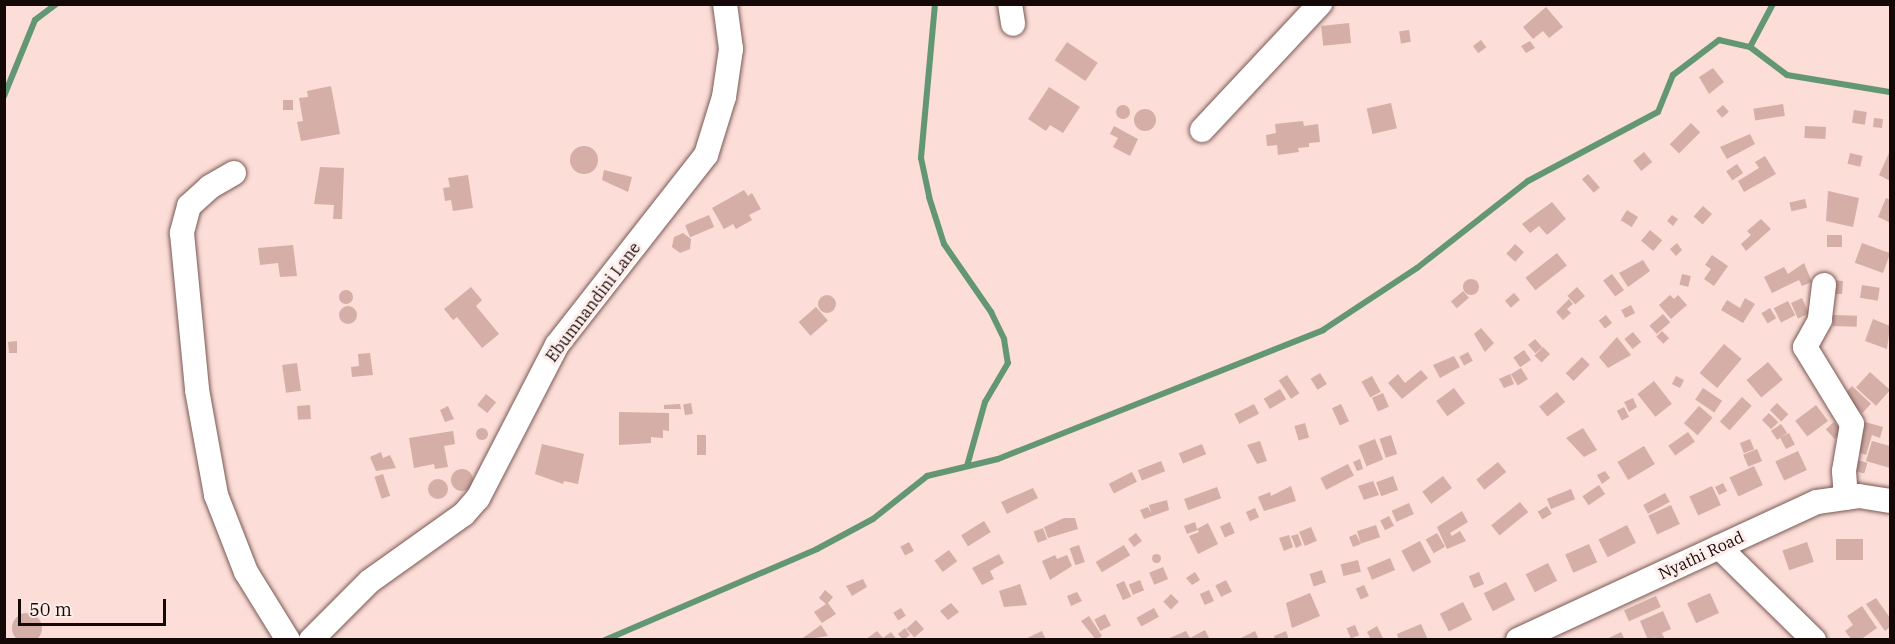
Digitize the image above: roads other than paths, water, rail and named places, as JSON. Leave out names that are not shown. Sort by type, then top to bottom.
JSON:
[{"type":"street","name":"Ebumnandini Lane","points":[[312,639],[370,581],[464,514],[478,498],[557,345],[706,155],[724,97],[731,49],[725,4]]},
{"type":"street","points":[[1202,130],[1320,4]]},
{"type":"street","points":[[234,173],[189,206],[182,233],[197,390],[216,495],[246,572],[288,639]]},
{"type":"street","points":[[1824,285],[1820,320],[1805,347],[1852,424],[1844,471],[1846,498]]},
{"type":"street","name":"Nyathi Road","points":[[1518,639],[1817,502],[1875,497],[1890,501]]},
{"type":"street","points":[[1719,547],[1814,639]]},
{"type":"waterway","points":[[4,96],[35,20],[56,4]]},
{"type":"waterway","points":[[935,4],[921,158],[929,197],[944,244],[991,312],[1004,339],[1008,363],[985,402],[967,466]]},
{"type":"waterway","points":[[1750,47],[1773,4]]},
{"type":"waterway","points":[[605,640],[817,549],[873,519],[927,476],[998,459],[1323,330],[1417,268],[1528,181],[1658,112],[1673,75],[1719,40],[1750,47],[1787,75],[1890,92]]}]
